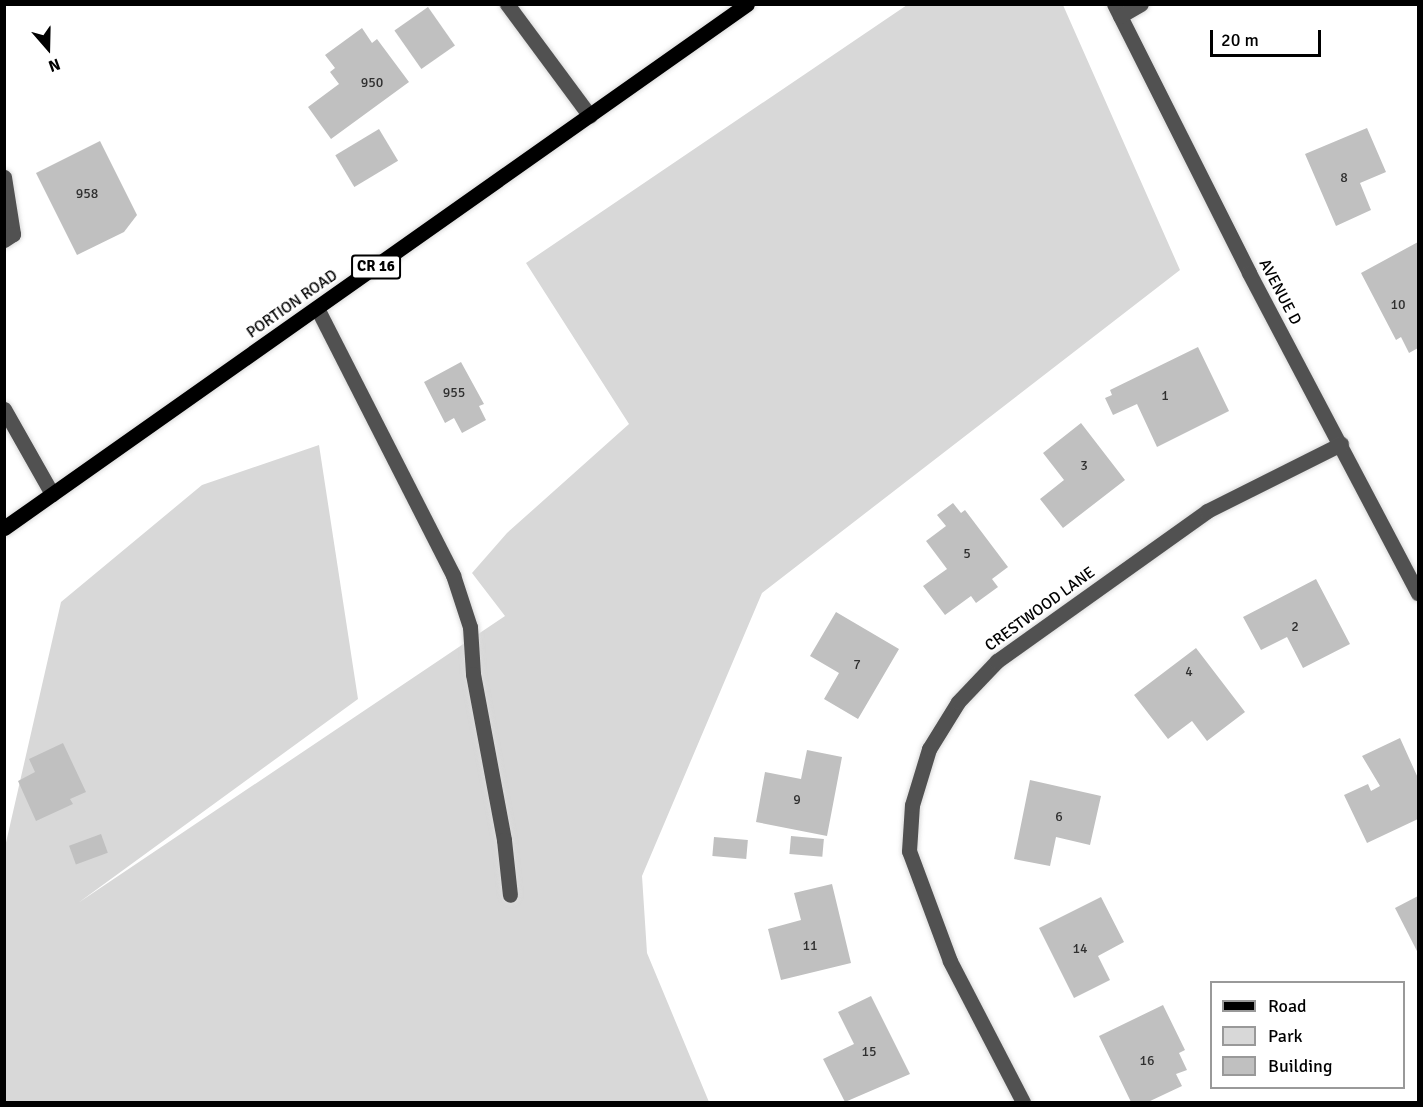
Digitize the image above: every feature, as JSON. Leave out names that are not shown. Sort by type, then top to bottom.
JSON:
[{"type":"main road","name":"PORTION ROAD","points":[[4,528],[747,4]]},
{"type":"street","points":[[507,4],[590,116]]},
{"type":"street","points":[[1117,10],[1141,4]]},
{"type":"street","name":"AVENUE D","points":[[1117,10],[1419,593]]},
{"type":"street","points":[[4,177],[13,234],[4,240]]},
{"type":"street","points":[[318,308],[453,575],[470,627],[473,674],[504,840],[510,895]]},
{"type":"street","points":[[4,410],[52,494]]},
{"type":"street","name":"CRESTWOOD LANE","points":[[1023,1102],[950,961],[909,851],[912,805],[929,749],[958,702],[997,662],[1207,511],[1341,444]]},
{"type":"green space","points":[[907,5],[1063,5],[1180,270],[762,593],[642,876],[647,953],[709,1102],[5,1102],[5,847],[61,602],[202,485],[319,445],[358,699],[78,903],[505,616],[472,573],[507,533],[629,424],[526,263]]},
{"type":"building","points":[[428,7],[455,46],[421,69],[394,31]]},
{"type":"building","points":[[362,28],[372,43],[377,39],[409,82],[331,139],[308,107],[339,84],[330,72],[335,68],[325,55]]},
{"type":"building","points":[[1367,128],[1386,172],[1360,183],[1371,210],[1336,226],[1305,154]]},
{"type":"building","points":[[379,129],[398,161],[354,187],[335,155]]},
{"type":"building","points":[[100,141],[137,215],[124,232],[77,255],[36,173]]},
{"type":"building","points":[[1418,242],[1418,348],[1409,353],[1401,337],[1396,340],[1361,273]]},
{"type":"building","points":[[1198,347],[1229,411],[1157,447],[1137,404],[1113,415],[1105,398],[1112,395],[1110,390]]},
{"type":"building","points":[[461,362],[484,404],[479,406],[486,420],[462,433],[454,418],[445,423],[424,382]]},
{"type":"building","points":[[1081,423],[1125,480],[1063,528],[1040,499],[1064,480],[1043,453]]},
{"type":"building","points":[[953,503],[961,513],[965,510],[1008,567],[992,579],[998,587],[976,603],[971,596],[945,615],[923,586],[947,569],[926,541],[946,526],[937,515]]},
{"type":"building","points":[[1316,579],[1350,644],[1303,668],[1287,637],[1261,650],[1243,617]]},
{"type":"building","points":[[836,612],[899,649],[858,719],[824,699],[839,673],[810,656]]},
{"type":"building","points":[[1196,648],[1245,712],[1207,741],[1192,721],[1168,739],[1134,695]]},
{"type":"building","points":[[1400,738],[1418,778],[1418,819],[1367,843],[1344,795],[1368,784],[1371,791],[1380,786],[1362,756]]},
{"type":"building","points":[[63,743],[86,792],[70,799],[73,804],[36,821],[18,781],[35,772],[29,759]]},
{"type":"building","points":[[807,750],[842,757],[827,836],[756,822],[765,772],[801,779]]},
{"type":"building","points":[[1030,780],[1101,796],[1090,845],[1056,837],[1050,866],[1014,859]]},
{"type":"building","points":[[101,834],[108,853],[76,864],[69,846]]},
{"type":"building","points":[[791,836],[824,839],[822,857],[789,854]]},
{"type":"building","points":[[714,837],[748,840],[746,859],[712,856]]},
{"type":"building","points":[[832,884],[851,963],[781,980],[768,929],[801,920],[794,893]]},
{"type":"building","points":[[1418,896],[1418,953],[1395,908]]},
{"type":"building","points":[[1101,897],[1124,942],[1098,956],[1110,980],[1074,998],[1039,928]]},
{"type":"building","points":[[871,996],[910,1074],[845,1102],[823,1059],[854,1044],[838,1012]]},
{"type":"building","points":[[1163,1005],[1185,1050],[1179,1053],[1187,1070],[1176,1074],[1182,1086],[1148,1102],[1131,1102],[1099,1036]]}]
